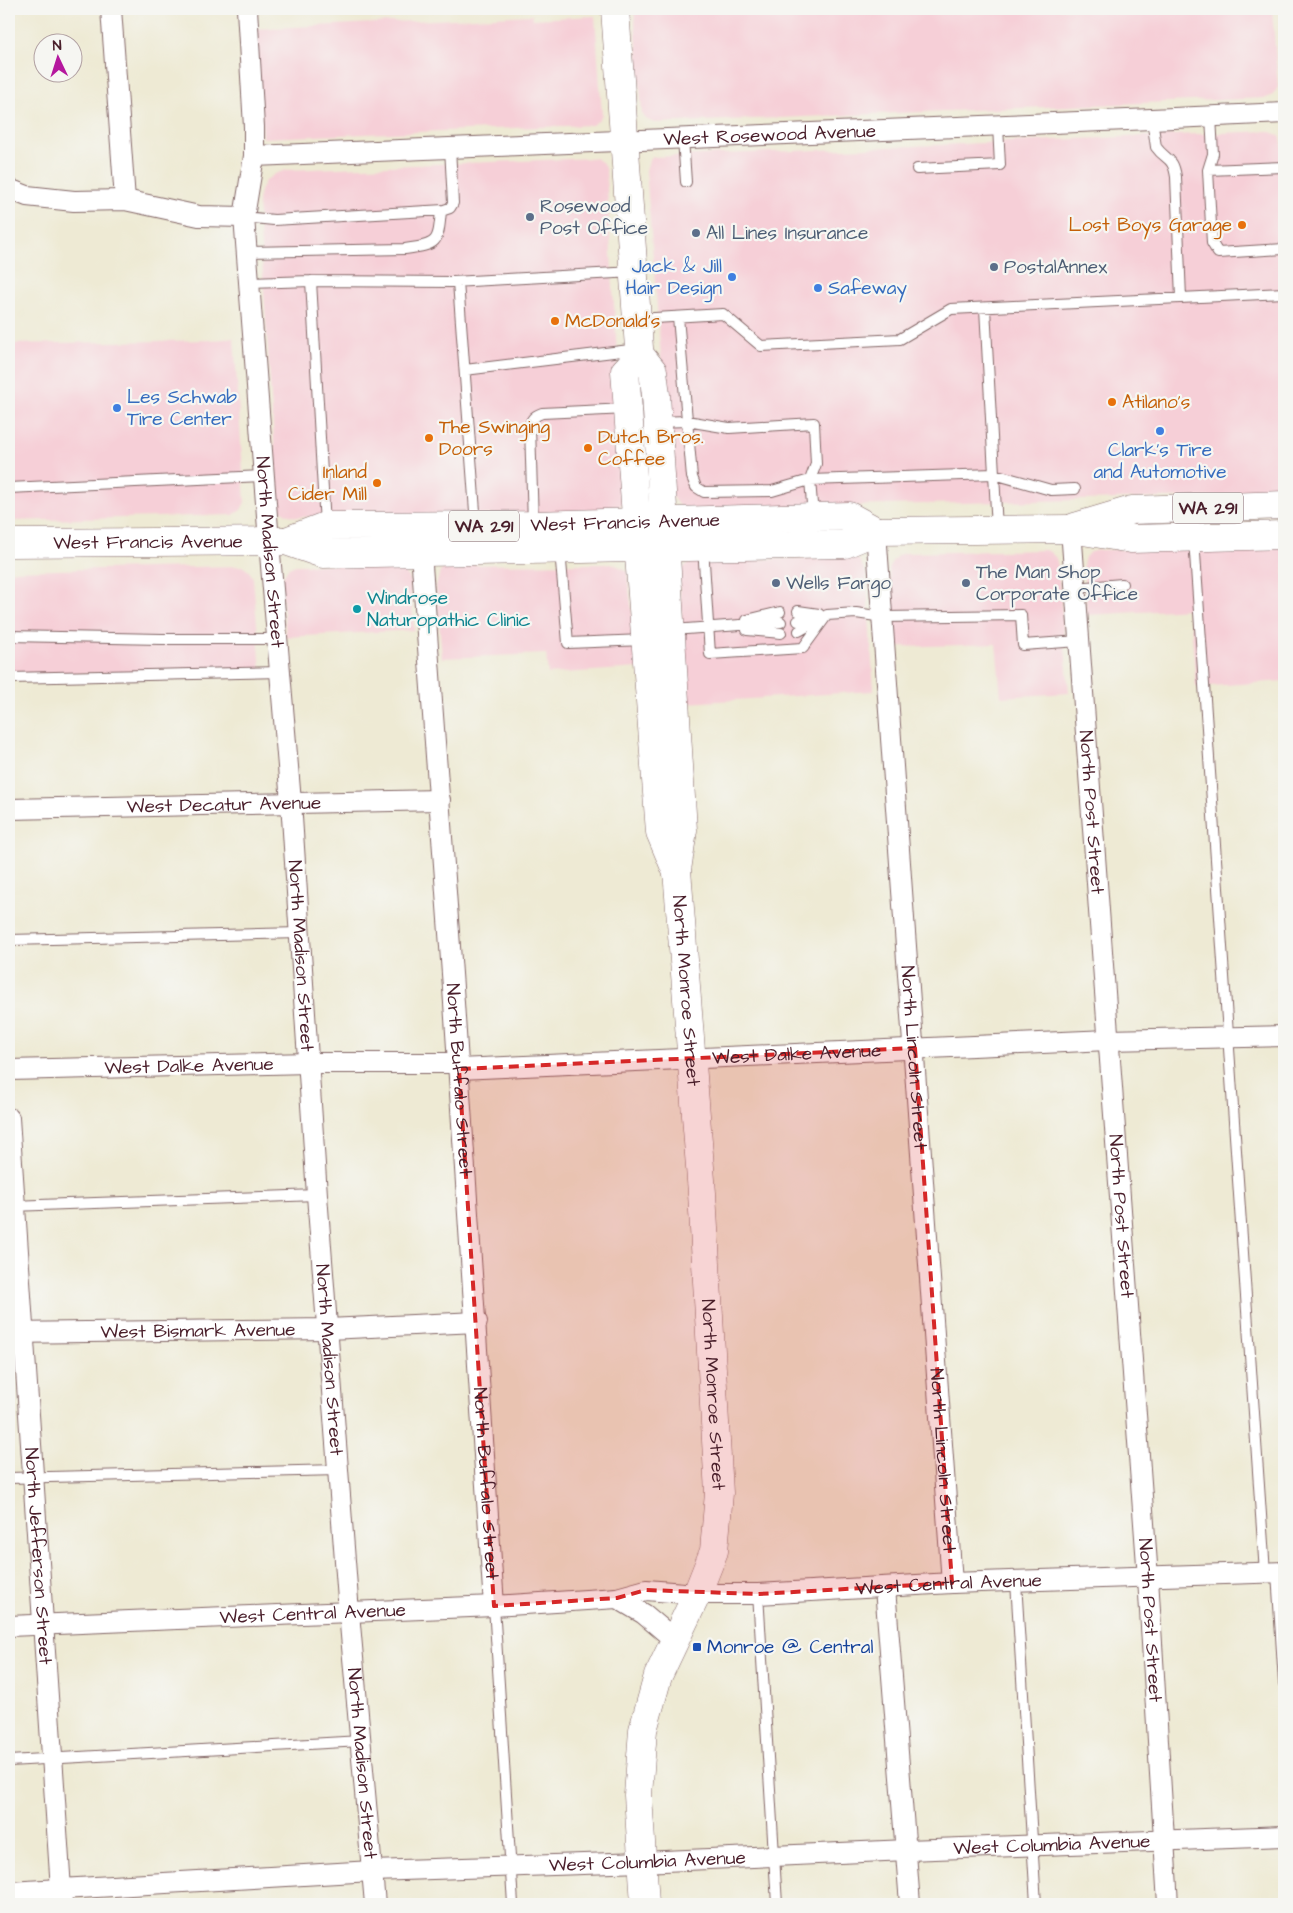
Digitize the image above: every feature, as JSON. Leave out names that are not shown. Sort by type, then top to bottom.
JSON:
[{"type":"main road","name":"North Monroe Street","points":[[615,9],[639,352],[653,371],[672,630],[683,830],[676,870],[702,1193],[720,1493],[714,1551],[676,1641],[658,1676],[643,1730],[638,1795],[645,1904]]},
{"type":"main road","name":"North Monroe Street","points":[[639,352],[625,371],[627,409],[660,832],[676,870]]},
{"type":"main road","name":"West Francis Avenue","points":[[1071,529],[1132,510],[1284,505]]},
{"type":"main road","name":"West Francis Avenue","points":[[277,542],[325,526],[533,525],[636,535],[665,534],[813,517],[849,516],[876,531]]},
{"type":"main road","name":"West Francis Avenue","points":[[665,534],[702,546],[845,544],[876,531],[1071,529],[1131,539],[1284,535]]},
{"type":"main road","name":"West Francis Avenue","points":[[9,543],[277,542],[323,554],[560,549],[636,535]]},
{"type":"street","points":[[111,9],[124,200]]},
{"type":"street","name":"North Madison Street","points":[[246,9],[254,127],[254,156],[244,217],[264,476],[277,542],[278,639],[291,802],[317,1195],[349,1613],[375,1904]]},
{"type":"street","name":"West Rosewood Avenue","points":[[254,156],[998,126],[1284,112]]},
{"type":"street","points":[[9,189],[27,196],[74,201],[124,200],[199,216],[244,217]]},
{"type":"street","name":"North Post Street","points":[[1071,529],[1148,1578],[1168,1904]]},
{"type":"street","name":"North Lincoln Street","points":[[876,531],[915,1048],[952,1583]]},
{"type":"street","name":"North Buffalo Street","points":[[421,552],[477,1322],[494,1606]]},
{"type":"street","name":"West Decatur Avenue","points":[[9,809],[440,800]]},
{"type":"street","name":"West Dalke Avenue","points":[[9,1070],[309,1063],[459,1066],[690,1060],[1108,1040],[1284,1036]]},
{"type":"street","name":"North Jefferson Street","points":[[9,1118],[16,1333],[34,1477],[61,1896]]},
{"type":"street","name":"West Bismark Avenue","points":[[16,1333],[328,1329],[477,1322]]},
{"type":"street","name":"West Central Avenue","points":[[9,1626],[494,1606],[616,1598],[646,1590],[697,1594],[758,1594],[952,1583],[1275,1573]]},
{"type":"street","points":[[885,1588],[910,1904]]},
{"type":"street","points":[[616,1598],[644,1614],[676,1641]]},
{"type":"street","name":"West Columbia Avenue","points":[[9,1892],[61,1896],[372,1870],[642,1862],[1284,1836]]},
{"type":"lane","points":[[1210,116],[1213,154],[1208,170],[1212,244],[1218,253],[1284,250]]},
{"type":"lane","points":[[1152,119],[1156,147],[1171,160],[1176,176],[1182,298]]},
{"type":"lane","points":[[917,169],[1000,165],[998,126]]},
{"type":"lane","points":[[683,138],[686,182]]},
{"type":"lane","points":[[244,217],[274,220],[441,211],[450,208],[453,203],[450,148]]},
{"type":"lane","points":[[1208,170],[1284,167]]},
{"type":"lane","points":[[247,252],[405,249],[427,246],[433,243],[439,234],[441,211]]},
{"type":"lane","points":[[250,283],[311,281],[458,282],[634,272]]},
{"type":"lane","points":[[311,281],[325,526]]},
{"type":"lane","points":[[458,282],[476,526]]},
{"type":"lane","points":[[637,319],[722,314],[761,346],[900,339],[951,310],[1284,293]]},
{"type":"lane","points":[[984,308],[997,529]]},
{"type":"lane","points":[[678,317],[692,477],[696,487],[704,492],[772,491],[810,480],[994,474],[1052,490],[1075,489]]},
{"type":"lane","points":[[465,370],[639,352]]},
{"type":"lane","points":[[533,525],[530,427],[534,416],[542,412],[627,409]]},
{"type":"lane","points":[[657,422],[687,421],[729,428],[814,423],[816,464],[810,480],[813,517]]},
{"type":"lane","points":[[9,488],[264,476]]},
{"type":"lane","points":[[1194,538],[1227,1037],[1284,1682]]},
{"type":"lane","points":[[702,546],[710,654],[803,648],[827,615]]},
{"type":"lane","points":[[560,549],[568,643],[645,640]]},
{"type":"lane","points":[[1075,588],[1122,584]]},
{"type":"lane","points":[[827,615],[798,621],[827,615],[856,613],[883,617],[1021,615],[1023,645],[1079,641]]},
{"type":"lane","points":[[672,630],[780,622],[709,628]]},
{"type":"lane","points":[[9,636],[278,639]]},
{"type":"lane","points":[[9,678],[281,672]]},
{"type":"lane","points":[[9,940],[300,933]]},
{"type":"lane","points":[[12,1206],[317,1195]]},
{"type":"lane","points":[[9,1478],[338,1470]]},
{"type":"lane","points":[[1016,1582],[1036,1904]]},
{"type":"lane","points":[[758,1594],[777,1904]]},
{"type":"lane","points":[[494,1606],[513,1904]]},
{"type":"lane","points":[[9,1761],[361,1741]]},
{"type":"highlighted area","points":[[915,1048],[952,1583],[758,1594],[646,1590],[617,1598],[494,1606],[459,1069]]},
{"type":"shaded area","points":[[634,9],[1272,9],[1278,87],[1273,95],[1266,98],[654,123],[646,119],[642,113]]},
{"type":"shaded area","points":[[532,15],[533,19],[595,16],[602,115],[592,125],[263,138],[255,29]]},
{"type":"shaded area","points":[[1269,131],[1280,136],[1282,142],[1284,176],[1284,495],[687,510],[680,507],[675,501],[672,495],[646,170],[649,161],[653,157]]},
{"type":"shaded area","points":[[595,158],[602,162],[606,170],[625,489],[623,502],[617,509],[608,513],[296,517],[286,514],[280,509],[258,201],[265,181],[275,174],[286,170]]},
{"type":"shaded area","points":[[234,338],[245,502],[241,510],[233,515],[9,521],[9,344]]},
{"type":"shaded area","points":[[1284,546],[1284,681],[1196,687],[1190,609],[1087,615],[1083,565],[1085,557],[1090,552],[1099,550]]},
{"type":"shaded area","points":[[1045,550],[1056,558],[1058,566],[1069,693],[1001,697],[996,644],[895,647],[889,570],[892,562],[898,555],[906,553]]},
{"type":"shaded area","points":[[852,557],[859,560],[866,573],[874,691],[687,703],[679,578],[681,571],[686,565],[696,561]]},
{"type":"shaded area","points":[[614,564],[627,571],[639,668],[548,674],[546,654],[442,658],[436,586],[440,572],[446,567],[453,565]]},
{"type":"shaded area","points":[[296,565],[396,565],[403,568],[410,581],[414,630],[286,637],[281,580],[288,568]]},
{"type":"shaded area","points":[[242,566],[249,571],[253,578],[261,670],[9,675],[9,571]]},
{"type":"place","name":"Rosewood Post Office","points":[[530,217]]},
{"type":"place","name":"Lost Boys Garage","points":[[1242,225]]},
{"type":"place","name":"All Lines Insurance","points":[[696,233]]},
{"type":"place","name":"PostalAnnex","points":[[994,267]]},
{"type":"place","name":"Jack & Jill Hair Design","points":[[732,277]]},
{"type":"place","name":"Safeway","points":[[818,288]]},
{"type":"place","name":"McDonald's","points":[[555,321]]},
{"type":"place","name":"Atilano's","points":[[1112,402]]},
{"type":"place","name":"Les Schwab Tire Center","points":[[117,408]]},
{"type":"place","name":"Clark's Tire and Automotive","points":[[1160,431]]},
{"type":"place","name":"The Swinging Doors","points":[[429,438]]},
{"type":"place","name":"Dutch Bros. Coffee","points":[[588,448]]},
{"type":"place","name":"Inland Cider Mill","points":[[377,483]]},
{"type":"place","name":"Wells Fargo","points":[[776,583]]},
{"type":"place","name":"The Man Shop Corporate Office","points":[[966,583]]},
{"type":"place","name":"Windrose Naturopathic Clinic","points":[[357,609]]},
{"type":"place","name":"Monroe @ Central","points":[[697,1647]]}]
